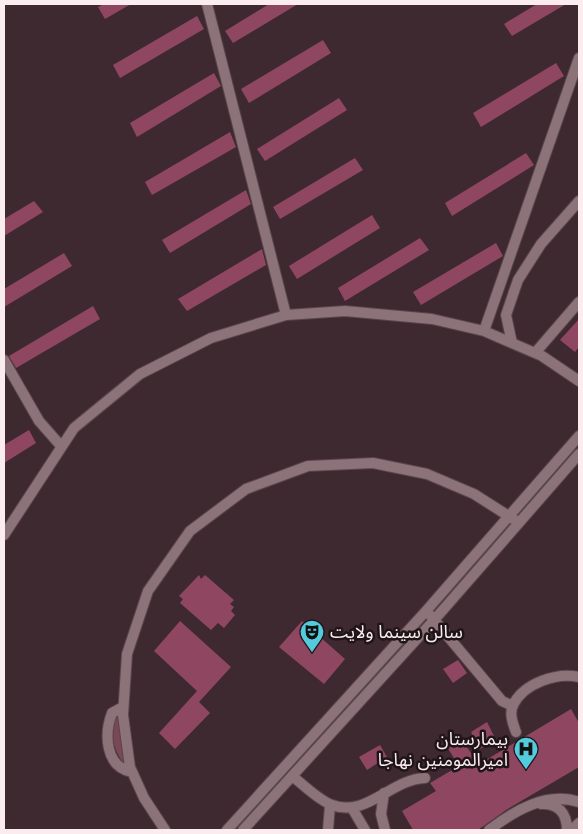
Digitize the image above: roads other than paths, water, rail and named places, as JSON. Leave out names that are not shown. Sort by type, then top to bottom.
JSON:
[{"type":"street","points":[[207,4],[286,315]]},
{"type":"street","points":[[484,331],[579,58]]},
{"type":"street","points":[[512,343],[506,315],[518,280],[541,244],[579,201]]},
{"type":"street","points":[[535,353],[579,302]]},
{"type":"street","points":[[4,535],[74,428],[140,374],[211,338],[286,315],[345,311],[432,319],[484,331],[512,343],[535,353],[579,382]]},
{"type":"street","points":[[4,360],[39,420],[62,446]]},
{"type":"street","points":[[227,830],[426,611],[579,436]]},
{"type":"street","points":[[243,830],[435,619],[579,454]]},
{"type":"street","points":[[165,830],[144,798],[132,772],[123,707],[127,654],[148,590],[190,531],[246,489],[308,466],[373,463],[426,474],[474,494],[518,522]]},
{"type":"street","points":[[426,611],[435,619],[502,701],[513,706]]},
{"type":"street","points":[[516,732],[511,716],[513,706],[521,694],[534,684],[555,677],[579,676]]},
{"type":"street","points":[[123,707],[112,713],[107,726],[107,739],[116,764],[123,770],[132,772]]},
{"type":"street","points":[[292,776],[330,805],[352,808],[373,800],[412,778],[425,778]]},
{"type":"street","points":[[384,793],[381,814],[385,830]]},
{"type":"street","points":[[489,830],[532,804],[550,798],[579,802]]},
{"type":"street","points":[[532,804],[550,803],[560,809],[567,820],[567,830]]},
{"type":"street","points":[[328,830],[330,805]]},
{"type":"street","points":[[352,808],[365,830]]},
{"type":"street","points":[[572,830],[579,823]]},
{"type":"place","name":"سالن سینما ولایت","points":[[312,653]]},
{"type":"place","name":"بیمارستان امیرالمومنین نهاجا","points":[[526,770]]}]
